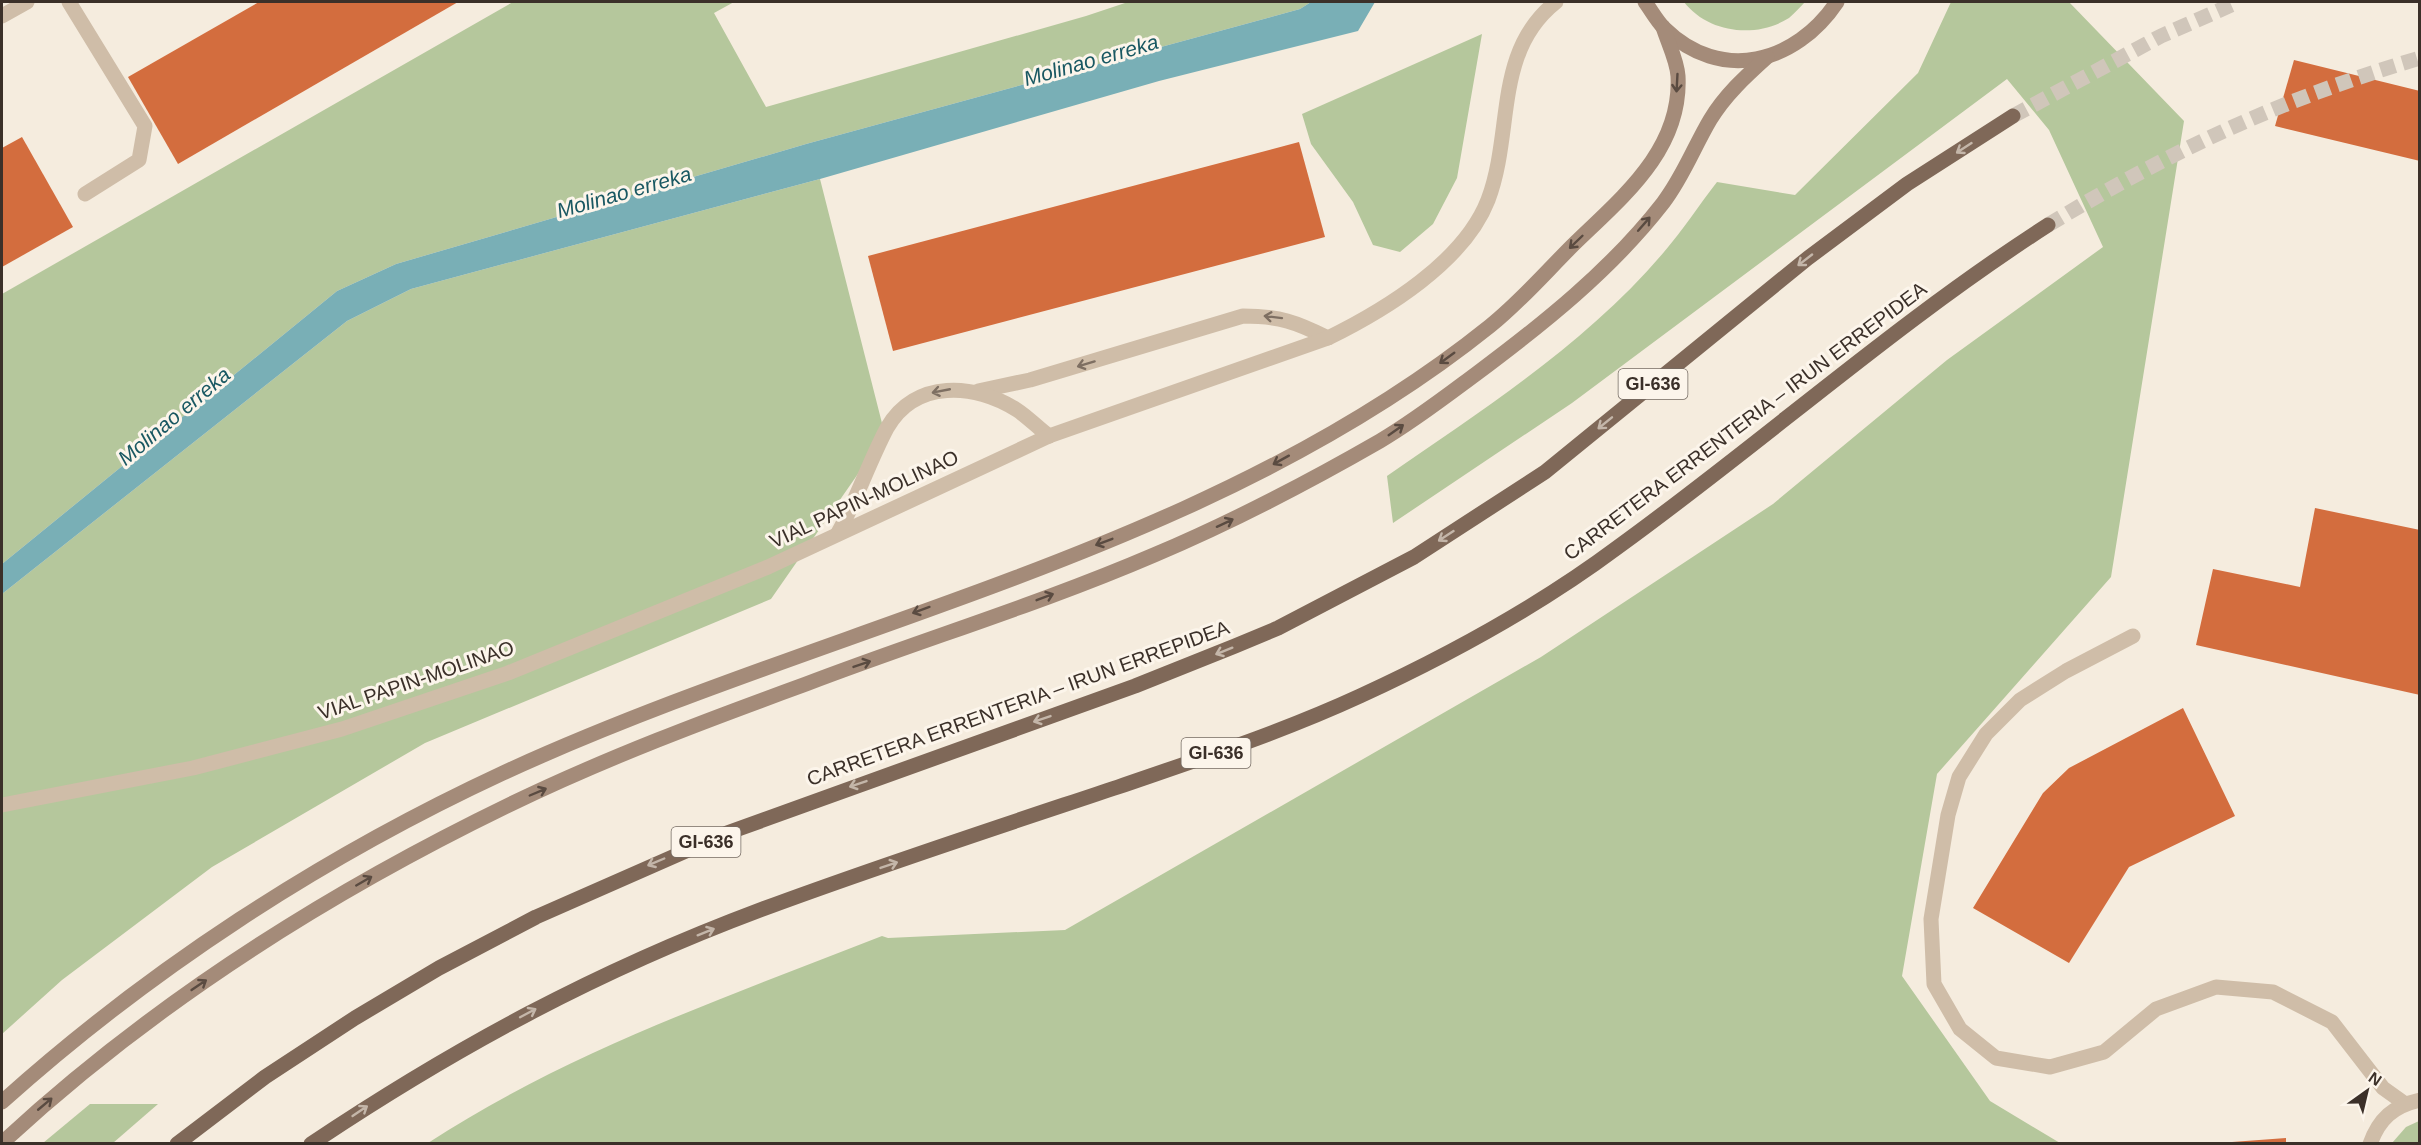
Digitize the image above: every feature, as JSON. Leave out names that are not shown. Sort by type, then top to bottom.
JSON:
[{"type":"main road","name":"CARRETERA ERRENTERIA – IRUN ERREPIDEA","points":[[177,1143],[265,1077],[355,1018],[439,968],[536,917],[727,833],[1135,686],[1235,646],[1278,628],[1414,557],[1545,472],[1808,258],[1907,184],[2013,116]]},
{"type":"main road","name":"CARRETERA ERRENTERIA – IRUN ERREPIDEA","points":[[311,1143],[396,1087],[480,1038],[570,991],[661,950],[854,876],[1267,735],[1359,697],[1437,658],[1514,615],[1615,550],[1928,308],[1987,264],[2048,225]]},
{"type":"street","points":[[2,16],[27,2]]},
{"type":"street","points":[[69,2],[145,126],[139,160],[85,194]]},
{"type":"street","name":"VIAL PAPIN-MOLINAO","points":[[2,805],[193,768],[342,729],[508,673],[768,567],[1049,436],[1328,338],[1357,324],[1409,289],[1454,253],[1472,230],[1488,200],[1505,131],[1512,68],[1520,45],[1541,14],[1556,2]]},
{"type":"street","points":[[1645,2],[1663,27],[1685,45],[1711,56],[1739,60],[1767,57],[1794,46],[1818,28],[1836,3]]},
{"type":"street","points":[[2,1102],[153,980],[260,906],[367,841],[502,774],[632,718],[1146,526],[1256,474],[1369,410],[1494,323],[1638,182],[1666,139],[1676,108],[1678,72],[1663,27]]},
{"type":"street","points":[[2,1143],[43,1104],[169,1005],[279,931],[384,870],[503,808],[638,749],[796,687],[983,621],[1152,556],[1270,502],[1385,438],[1513,346],[1584,286],[1625,246],[1665,200],[1694,153],[1712,117],[1738,83],[1767,57]]},
{"type":"street","points":[[838,533],[856,502],[888,426],[918,396],[950,389],[978,391],[1030,380],[1243,316],[1274,316],[1293,321],[1328,338]]},
{"type":"street","points":[[978,391],[1017,410],[1049,436]]},
{"type":"street","points":[[2133,636],[2066,671],[2020,700],[1986,734],[1959,777],[1948,815],[1931,919],[1934,984],[1960,1029],[1996,1058],[2050,1066],[2104,1052],[2156,1009],[2216,987],[2273,992],[2332,1022],[2383,1088],[2404,1103]]},
{"type":"street","points":[[2370,1143],[2376,1126],[2391,1111],[2404,1103],[2420,1100]]},
{"type":"green space","points":[[513,2],[734,2],[714,13],[766,107],[1128,2],[1311,2],[1300,9],[806,144],[396,264],[337,291],[2,564],[2,294]]},
{"type":"green space","points":[[1684,2],[1805,2],[1789,18],[1776,25],[1762,29],[1733,30],[1706,21]]},
{"type":"green space","points":[[1951,2],[2069,2],[2184,121],[2111,577],[1937,774],[1902,976],[1990,1101],[2060,1143],[428,1143],[481,1110],[536,1081],[649,1028],[882,936],[888,938],[1065,930],[1541,657],[1773,504],[1947,360],[2103,247],[2049,130],[2007,79],[1572,403],[1393,523],[1387,476],[1497,400],[1602,316],[1664,252],[1717,182],[1795,195],[1918,73]]},
{"type":"green space","points":[[1482,34],[1457,178],[1433,224],[1400,252],[1373,245],[1353,202],[1311,144],[1302,114]]},
{"type":"green space","points":[[820,179],[885,435],[771,599],[425,743],[212,867],[62,980],[2,1034],[2,594],[347,321],[411,289]]},
{"type":"green space","points":[[90,1104],[158,1104],[113,1143],[43,1143]]},
{"type":"green space","points":[[2419,1121],[2419,1143],[2392,1143],[2406,1127]]},
{"type":"water","points":[[1311,2],[1375,2],[1358,31],[1159,81],[820,179],[411,289],[347,321],[2,594],[2,564],[337,291],[396,264],[806,144],[1300,9]]},
{"type":"building","points":[[259,2],[458,2],[178,164],[128,77]]},
{"type":"building","points":[[2294,60],[2420,91],[2420,161],[2275,126]]},
{"type":"building","points":[[22,137],[73,227],[2,267],[2,148]]},
{"type":"building","points":[[1299,142],[1325,237],[893,351],[868,256]]},
{"type":"building","points":[[2315,508],[2420,530],[2420,695],[2196,645],[2213,569],[2300,587]]},
{"type":"building","points":[[2183,708],[2235,816],[2129,867],[2069,963],[1973,908],[2043,793],[2069,768]]},
{"type":"building","points":[[2286,1138],[2286,1144],[2233,1144],[2232,1142]]},
{"type":"tunnel","points":[[2013,116],[2161,36],[2238,2]]},
{"type":"tunnel","points":[[2048,225],[2138,173],[2228,129],[2321,91],[2420,58]]},
{"type":"water label","name":"Molinao erreka","points":[[1091,60]]},
{"type":"water label","name":"Molinao erreka","points":[[624,192]]},
{"type":"water label","name":"Molinao erreka","points":[[174,416]]}]
